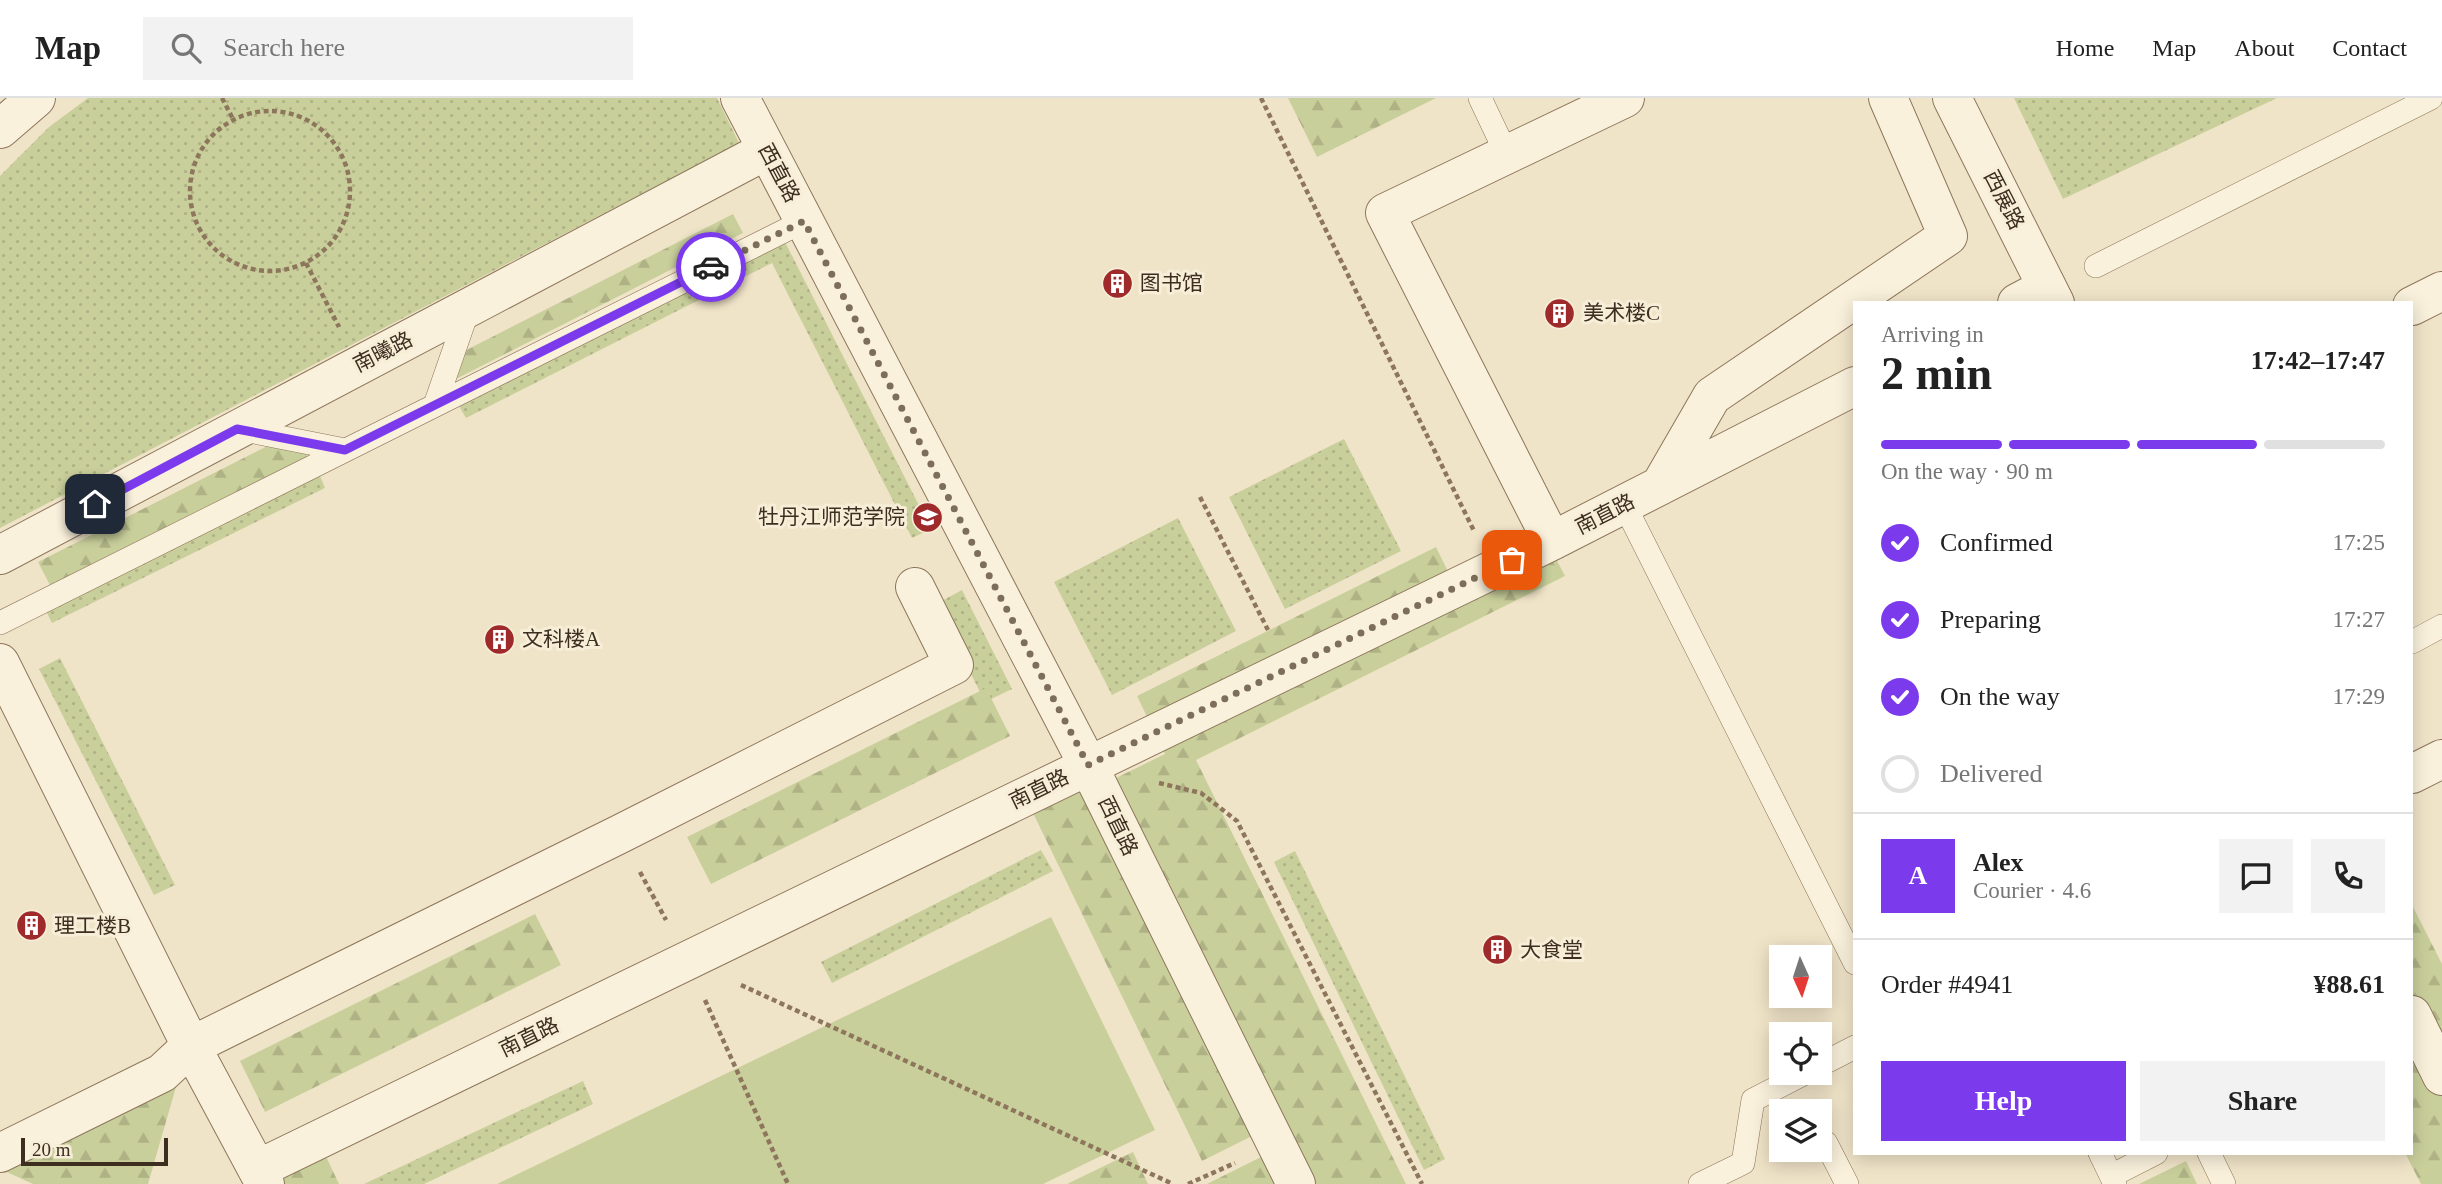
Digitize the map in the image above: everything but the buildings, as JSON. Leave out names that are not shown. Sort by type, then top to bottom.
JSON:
[{"type":"street","points":[[0,130],[36,98]]},
{"type":"street","name":"西直路","points":[[740,98],[1088,765],[1296,1184]]},
{"type":"street","points":[[1552,541],[1385,213],[1625,98]]},
{"type":"street","points":[[1660,486],[1712,396],[1948,236],[1888,98]]},
{"type":"street","name":"西展路","points":[[1952,98],[2040,298]]},
{"type":"street","name":"南曦路","points":[[0,555],[767,150]]},
{"type":"street","points":[[2413,306],[2442,291]]},
{"type":"street","name":"南直路","points":[[261,1177],[687,960],[1552,541],[1853,387]]},
{"type":"street","points":[[0,1153],[162,1073],[191,1045],[954,666],[915,587]]},
{"type":"street","points":[[0,663],[191,1045],[261,1177]]},
{"type":"street","points":[[2413,774],[2442,759]]},
{"type":"street","points":[[2413,1017],[2442,1076]]},
{"type":"lane","points":[[1480,98],[1507,155]]},
{"type":"lane","points":[[2096,266],[2431,98]]},
{"type":"lane","points":[[0,623],[804,221]]},
{"type":"lane","points":[[435,405],[469,307]]},
{"type":"lane","points":[[237,429],[345,450]]},
{"type":"lane","points":[[1624,504],[1853,959]]},
{"type":"lane","points":[[2413,641],[2442,626]]},
{"type":"lane","points":[[1832,1059],[1853,1048]]},
{"type":"lane","points":[[1700,1184],[1743,1163],[1753,1100],[1782,1085]]},
{"type":"lane","points":[[1832,1155],[1847,1184]]},
{"type":"lane","points":[[2101,1155],[2113,1180],[2153,1155]]},
{"type":"lane","points":[[2210,1155],[2224,1184]]},
{"type":"path","points":[[222,98],[233,119]]},
{"type":"path","points":[[1261,98],[1493,569]]},
{"type":"path","points":[[257,111],[282,111],[307,119],[328,133],[343,154],[351,178],[350,204],[342,228],[327,248],[306,262],[280,271],[251,269],[226,258],[206,239],[193,214],[190,187],[196,160],[210,136],[233,119],[257,111]]},
{"type":"path","points":[[306,262],[359,365]]},
{"type":"path","points":[[1200,497],[1252,598]]},
{"type":"path","points":[[1201,793],[1237,821],[1422,1184]]},
{"type":"path","points":[[620,834],[687,960],[788,1184]]},
{"type":"path","points":[[687,960],[1173,1184]]},
{"type":"green space","points":[[88,98],[717,98],[739,143],[0,528],[0,176],[49,127]]},
{"type":"green space","points":[[1288,98],[1436,98],[1317,157]]},
{"type":"green space","points":[[2014,98],[2277,98],[2063,199]]},
{"type":"green space","points":[[733,214],[743,233],[450,382],[441,363]]},
{"type":"green space","points":[[785,242],[931,529],[912,538],[772,263],[466,418],[459,406]]},
{"type":"green space","points":[[295,432],[308,458],[52,589],[38,562]]},
{"type":"green space","points":[[1344,439],[1401,551],[1285,609],[1229,497]]},
{"type":"green space","points":[[320,476],[325,488],[52,623],[46,611]]},
{"type":"green space","points":[[1178,518],[1236,631],[1112,695],[1054,582]]},
{"type":"green space","points":[[1436,547],[1461,598],[1553,553],[1565,576],[1196,760],[1406,1184],[1312,1184],[1112,780],[1165,754],[1137,696]]},
{"type":"green space","points":[[962,590],[1012,689],[985,702],[936,604]]},
{"type":"green space","points":[[60,658],[175,885],[154,895],[39,669]]},
{"type":"green space","points":[[986,688],[1010,736],[711,884],[687,837]]},
{"type":"green space","points":[[1085,788],[1254,1135],[1202,1161],[1033,813]]},
{"type":"green space","points":[[1041,850],[1053,871],[832,983],[821,962]]},
{"type":"green space","points":[[1295,851],[1445,1159],[1424,1170],[1274,862]]},
{"type":"green space","points":[[2413,907],[2442,964],[2442,1184],[2421,1184],[2406,1155],[2413,1155]]},
{"type":"green space","points":[[535,914],[561,965],[265,1112],[240,1061]]},
{"type":"green space","points":[[1051,917],[1155,1130],[1043,1184],[497,1184]]},
{"type":"green space","points":[[178,1080],[148,1184],[33,1184],[0,1169]]},
{"type":"green space","points":[[583,1081],[593,1104],[424,1184],[364,1184]]},
{"type":"green space","points":[[322,1148],[339,1184],[247,1184]]},
{"type":"green space","points":[[1275,1150],[1292,1184],[1207,1184]]},
{"type":"green space","points":[[1133,1152],[1148,1184],[1067,1184]]},
{"type":"green space","points":[[2186,1161],[2197,1184],[2139,1184]]},
{"type":"way so far","points":[[711,267],[804,221],[1088,765],[1512,560]]},
{"type":"place","name":"图书馆","points":[[1117,283]]},
{"type":"place","name":"美术楼C","points":[[1560,313]]},
{"type":"place","name":"牡丹江师范学院","points":[[928,517]]},
{"type":"place","name":"文科楼A","points":[[499,639]]},
{"type":"place","name":"理工楼B","points":[[31,926]]},
{"type":"place","name":"大食堂","points":[[1497,950]]},
{"type":"route","points":[[95,504],[237,429],[345,450],[711,267]]}]
